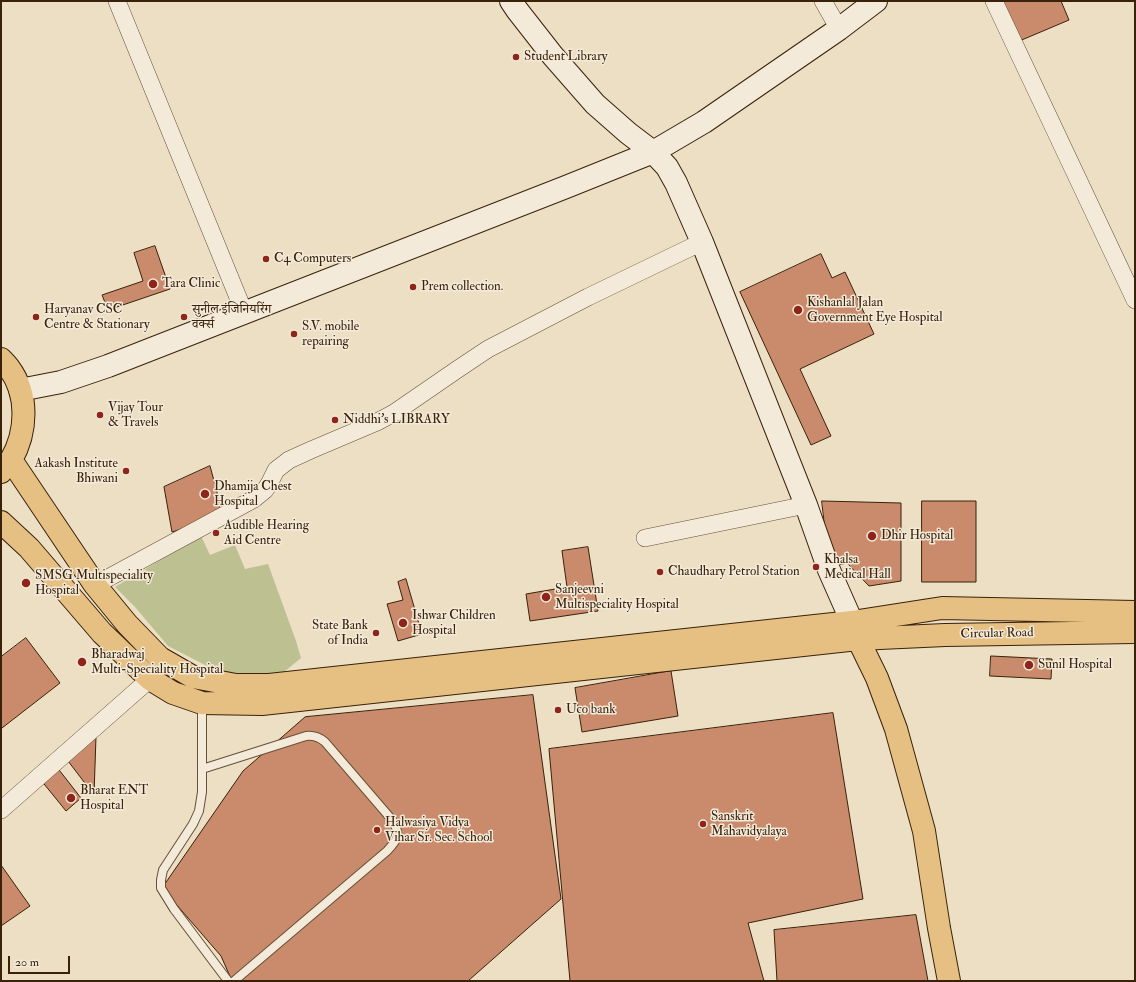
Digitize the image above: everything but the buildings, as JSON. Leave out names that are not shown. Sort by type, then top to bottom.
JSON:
[{"type":"main road","points":[[1,359],[10,369],[20,390],[24,414],[21,438],[6,466],[95,586],[127,624],[160,658],[193,677],[236,685],[277,684],[855,630]]},
{"type":"main road","points":[[1,522],[29,548],[102,633],[150,679],[173,693],[202,703],[262,704],[855,630],[942,608],[1135,612]]},
{"type":"main road","points":[[855,630],[877,678],[896,729],[922,824],[949,981]]},
{"type":"main road","name":"Circular Road","points":[[855,630],[953,635],[1135,632]]},
{"type":"street","points":[[117,1],[244,312]]},
{"type":"street","points":[[511,1],[553,56],[596,104],[628,133],[653,152],[667,167],[676,183],[702,242],[806,505],[830,570],[855,630]]},
{"type":"street","points":[[823,1],[839,29]]},
{"type":"street","points":[[20,390],[61,382],[108,366],[653,152],[704,122],[839,29],[876,1]]},
{"type":"street","points":[[994,1],[1135,300]]},
{"type":"street","points":[[95,586],[254,499],[265,490],[276,470],[289,460],[377,422],[394,413],[488,349],[588,297],[702,242]]},
{"type":"street","points":[[645,538],[806,505]]},
{"type":"street","points":[[1,810],[150,679]]},
{"type":"lane","points":[[202,703],[202,792],[199,811],[193,824],[163,870],[161,888],[228,981]]},
{"type":"lane","points":[[202,769],[306,736],[311,735],[318,737],[325,742],[393,821],[398,830],[398,836],[387,851],[234,981]]},
{"type":"green space","points":[[201,536],[210,555],[235,545],[245,569],[268,564],[301,658],[279,676],[223,672],[207,666],[168,646],[135,607],[115,587]]},
{"type":"place","name":"Student Library","points":[[516,57]]},
{"type":"place","name":"C4 Computers","points":[[266,259]]},
{"type":"place","name":"Tara Clinic","points":[[153,284]]},
{"type":"place","name":"Prem collection.","points":[[413,287]]},
{"type":"place","name":"Kishanlal Jalan Government Eye Hospital","points":[[798,310]]},
{"type":"place","name":"Haryanav CSC Centre & Stationary","points":[[36,317]]},
{"type":"place","name":"सुनील इंजिनियरिंग वर्क्स","points":[[184,317]]},
{"type":"place","name":"S.V. mobile repairing","points":[[294,334]]},
{"type":"place","name":"Vijay Tour & Travels","points":[[100,415]]},
{"type":"place","name":"Niddhi's LIBRARY","points":[[335,420]]},
{"type":"place","name":"Aakash Institute Bhiwani","points":[[126,471]]},
{"type":"place","name":"Dhamija Chest Hospital","points":[[205,494]]},
{"type":"place","name":"Audible Hearing Aid Centre","points":[[216,533]]},
{"type":"place","name":"Dhir Hospital","points":[[872,536]]},
{"type":"place","name":"Khalsa Medical Hall","points":[[816,567]]},
{"type":"place","name":"Chaudhary Petrol Station","points":[[660,572]]},
{"type":"place","name":"SMSG Multispeciality Hospital","points":[[26,583]]},
{"type":"place","name":"Sanjeevni Multispeciality Hospital","points":[[546,597]]},
{"type":"place","name":"Ishwar Children Hospital","points":[[403,623]]},
{"type":"place","name":"State Bank of India","points":[[376,633]]},
{"type":"place","name":"Bharadwaj Multi-Speciality Hospital","points":[[82,662]]},
{"type":"place","name":"Sunil Hospital","points":[[1029,665]]},
{"type":"place","name":"Uco bank","points":[[558,710]]},
{"type":"place","name":"Bharat ENT Hospital","points":[[71,798]]},
{"type":"place","name":"Sanskrit Mahavidyalaya","points":[[703,824]]},
{"type":"place","name":"Halwasiya Vidya Vihar Sr. Sec. School","points":[[377,830]]}]
